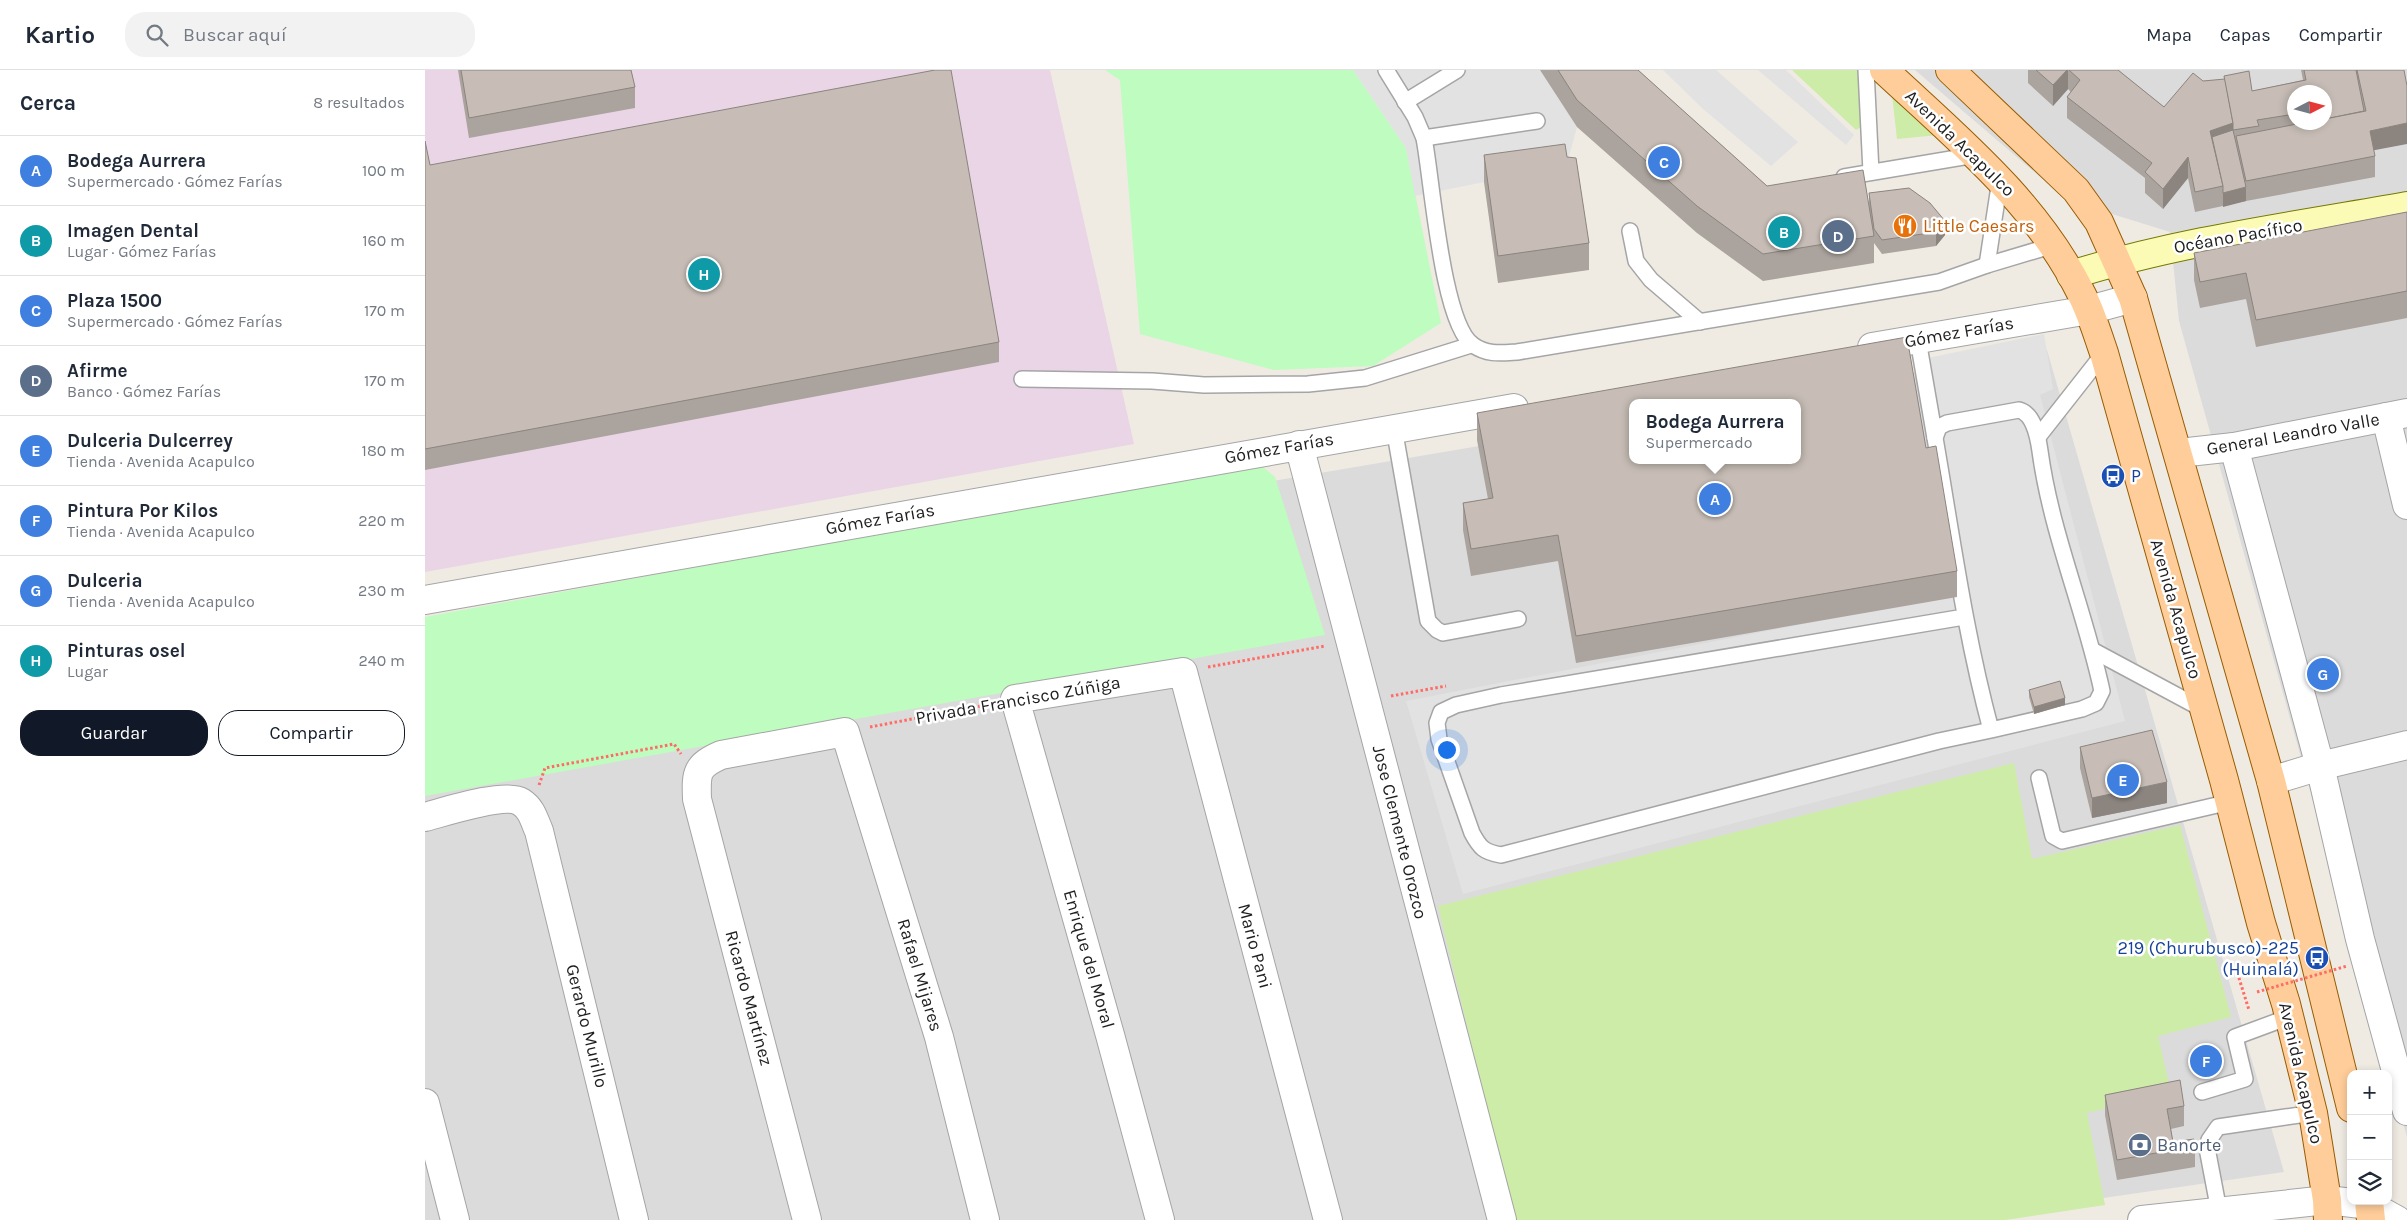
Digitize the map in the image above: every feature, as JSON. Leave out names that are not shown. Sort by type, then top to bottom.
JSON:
[{"type":"main road","name":"Avenida Acapulco","points":[[1884,70],[2001,179],[2054,245],[2089,310],[2205,710],[2261,923],[2289,1016],[2313,1113],[2328,1210]]},
{"type":"main road","points":[[1950,70],[2076,190],[2099,222],[2118,260],[2133,298],[2179,453],[2271,781],[2347,1092]]},
{"type":"street","name":"Océano Pacífico","points":[[2071,275],[2118,260],[2164,250],[2407,206]]},
{"type":"street","name":"Gómez Farías","points":[[1850,351],[2089,310],[2133,298]]},
{"type":"street","name":"Gómez Farías","points":[[425,600],[1539,404]]},
{"type":"street","name":"General Leandro Valle","points":[[2179,453],[2234,447],[2396,415]]},
{"type":"street","points":[[2396,415],[2407,505]]},
{"type":"street","name":"Jose Clemente Orozco","points":[[1299,445],[1502,1220]]},
{"type":"street","points":[[2234,447],[2320,766],[2360,939],[2407,1111]]},
{"type":"street","name":"Privada Francisco Zúñiga","points":[[1015,699],[1183,672]]},
{"type":"street","name":"Mario Pani","points":[[1183,672],[1328,1220]]},
{"type":"street","name":"Enrique del Moral","points":[[1015,699],[1160,1220]]},
{"type":"street","points":[[696,776],[705,762],[721,755],[845,732]]},
{"type":"street","name":"Rafael Mijares","points":[[845,732],[939,1037],[985,1220]]},
{"type":"street","points":[[2271,781],[2320,766],[2407,745]]},
{"type":"street","name":"Ricardo Martínez","points":[[696,776],[697,799],[807,1220]]},
{"type":"street","points":[[425,817],[500,799],[519,800],[534,820]]},
{"type":"street","name":"Gerardo Murillo","points":[[534,820],[634,1220]]},
{"type":"street","points":[[425,1103],[455,1220]]},
{"type":"street","points":[[2142,1220],[2179,1218],[2219,1211],[2370,1209],[2397,1220]]},
{"type":"lane","points":[[1385,70],[1425,138],[1447,285],[1458,323],[1471,344],[1488,353],[1517,352],[1939,282],[2054,245]]},
{"type":"lane","points":[[1405,102],[1457,70]]},
{"type":"lane","points":[[1866,70],[1871,172]]},
{"type":"lane","points":[[1425,138],[1537,121]]},
{"type":"lane","points":[[1825,180],[1975,155]]},
{"type":"lane","points":[[1987,265],[2001,179]]},
{"type":"lane","points":[[1630,231],[1636,261],[1651,280],[1700,322]]},
{"type":"lane","points":[[1918,340],[1954,543],[1964,617],[1977,678],[1991,730]]},
{"type":"lane","points":[[1022,378],[1152,381],[1204,385],[1308,384],[1365,378],[1471,344]]},
{"type":"lane","points":[[2038,437],[2103,353]]},
{"type":"lane","points":[[1935,438],[1939,427],[1947,423],[2019,410],[2028,415],[2038,437],[2042,464],[2056,522],[2093,651],[2102,691],[2096,703],[2082,709],[1929,743],[1501,855],[1487,853],[1479,848],[1439,739],[1437,724],[1441,712],[1456,705],[1501,695],[1964,617]]},
{"type":"lane","points":[[1394,428],[1429,621],[1437,630],[1443,632],[1519,619]]},
{"type":"lane","points":[[2093,651],[2205,710]]},
{"type":"lane","points":[[2039,778],[2053,836],[2062,841],[2229,802]]},
{"type":"lane","points":[[2203,1092],[2245,1079],[2235,1037],[2289,1016]]},
{"type":"lane","points":[[2219,1211],[2207,1148],[2209,1140],[2218,1127],[2313,1113]]},
{"type":"path","points":[[1183,672],[1349,641]]},
{"type":"path","name":"Privada Francisco Zúñiga","points":[[845,732],[1015,699]]},
{"type":"path","points":[[534,820],[545,768],[673,744],[696,776]]},
{"type":"path","points":[[2257,992],[2347,966]]},
{"type":"shaded area","points":[[425,70],[1050,70],[1134,444],[425,572]]},
{"type":"shaded area","points":[[1353,70],[1540,70],[1577,127],[1565,171],[1484,182],[1415,196],[1406,148]]},
{"type":"shaded area","points":[[1663,70],[1716,70],[1798,142],[1771,166],[1702,108]]},
{"type":"shaded area","points":[[1758,70],[1786,70],[1854,135],[1846,145]]},
{"type":"shaded area","points":[[1915,70],[2407,70],[2407,1137],[2392,1083],[2392,1070],[2388,1070],[2179,321],[2170,232],[2067,200]]},
{"type":"shaded area","points":[[2044,334],[2053,389],[2040,395],[2125,721],[1463,894],[1406,701],[1953,595],[1918,360]]},
{"type":"shaded area","points":[[2047,350],[2284,1172],[1951,1220],[425,1220],[425,625],[1629,421],[1629,464],[1801,464],[1801,399],[1760,399]]},
{"type":"green space","points":[[1105,70],[1353,70],[1406,148],[1441,323],[1373,366],[1274,370],[1140,334],[1120,80]]},
{"type":"green space","points":[[1792,70],[1858,70],[1866,124],[1856,130]]},
{"type":"green space","points":[[1891,86],[1949,134],[1897,139]]},
{"type":"green space","points":[[1245,466],[1263,467],[1275,477],[1325,635],[425,796],[425,617]]},
{"type":"green space","points":[[2014,763],[2032,859],[2180,825],[2231,1017],[2158,1036],[2171,1092],[2087,1113],[2105,1205],[2005,1220],[1514,1220],[1438,906]]},
{"type":"building","points":[[461,70],[631,70],[635,87],[469,118]]},
{"type":"building","points":[[935,70],[951,70],[999,342],[425,449],[425,141],[430,165]]},
{"type":"building","points":[[1558,70],[1638,70],[1767,186],[1863,170],[1874,236],[1763,254],[1697,206],[1577,100]]},
{"type":"building","points":[[2036,70],[2067,70],[2053,85]]},
{"type":"building","points":[[2069,70],[2118,70],[2164,107],[2193,73],[2203,81],[2225,79],[2233,123],[2210,131],[2223,186],[2195,192],[2188,157],[2163,189],[2145,172],[2152,163],[2067,97],[2080,80]]},
{"type":"building","points":[[2304,70],[2356,70],[2364,111],[2332,118],[2332,85],[2287,85],[2287,115],[2257,120],[2259,126],[2233,130],[2224,76],[2249,71],[2252,91],[2306,80]]},
{"type":"building","points":[[2357,70],[2404,70],[2407,86],[2407,123],[2370,131],[2375,156],[2246,181],[2236,136],[2287,126],[2287,130],[2332,130],[2332,118],[2366,111]]},
{"type":"building","points":[[2233,130],[2246,187],[2223,193],[2212,137]]},
{"type":"building","points":[[1565,144],[1567,157],[1576,158],[1589,243],[1498,256],[1484,155]]},
{"type":"building","name":"Little Caesars","points":[[1909,188],[1930,203],[1945,221],[1936,232],[1882,240],[1874,229],[1869,193]]},
{"type":"building","points":[[2407,212],[2407,291],[2256,320],[2246,273],[2200,282],[2194,253]]},
{"type":"building","points":[[1907,337],[1926,448],[1936,446],[1957,571],[1576,636],[1558,535],[1471,549],[1463,503],[1493,498],[1477,413]]},
{"type":"building","points":[[2060,681],[2065,698],[2034,707],[2029,690]]},
{"type":"building","points":[[2152,730],[2167,782],[2092,798],[2080,747]]},
{"type":"building","name":"Banorte","points":[[2180,1080],[2184,1106],[2167,1109],[2173,1142],[2194,1139],[2195,1146],[2117,1160],[2105,1095]]},
{"type":"place","name":"Plaza 1500","points":[[1664,162]]},
{"type":"place","name":"Little Caesars","points":[[1905,226]]},
{"type":"place","name":"Imagen Dental","points":[[1784,232]]},
{"type":"place","name":"Afirme","points":[[1838,236]]},
{"type":"place","name":"Pinturas osel","points":[[704,274]]},
{"type":"place","name":"P","points":[[2113,476]]},
{"type":"place","name":"Bodega Aurrera","points":[[1715,499]]},
{"type":"place","name":"Dulceria","points":[[2323,674]]},
{"type":"place","name":"Dulceria Dulcerrey","points":[[2123,780]]},
{"type":"place","name":"219 (Churubusco)-225 (Huinalá)","points":[[2317,958]]},
{"type":"place","name":"Pintura Por Kilos","points":[[2206,1061]]},
{"type":"place","name":"Banorte","points":[[2140,1145]]}]
